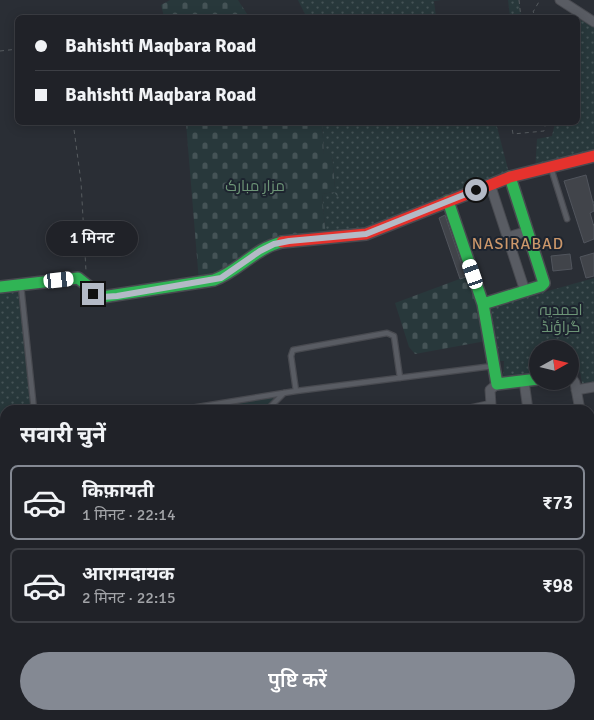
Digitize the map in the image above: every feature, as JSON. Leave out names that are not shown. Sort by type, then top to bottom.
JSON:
[{"type":"street","points":[[560,0],[594,22]]},
{"type":"street","points":[[0,287],[78,278],[86,282],[93,294],[102,297],[214,280],[221,278],[260,251],[274,244],[366,234],[510,177],[594,157]]},
{"type":"street","points":[[483,304],[541,286],[544,280],[510,177]]},
{"type":"street","points":[[490,184],[526,291]]},
{"type":"street","points":[[448,201],[483,304],[497,384]]},
{"type":"street","points":[[508,238],[528,231]]},
{"type":"street","points":[[491,405],[490,390],[497,384],[529,380]]},
{"type":"street","points":[[524,381],[527,405]]},
{"type":"street","points":[[579,390],[594,388]]},
{"type":"street","points":[[576,390],[579,405]]},
{"type":"lane","points":[[550,166],[567,219]]},
{"type":"lane","points":[[21,285],[33,405]]},
{"type":"lane","points":[[296,391],[291,356],[293,350],[387,333],[394,336],[400,378]]},
{"type":"lane","points":[[211,405],[296,391],[494,366]]},
{"type":"lane","points":[[272,405],[285,393]]},
{"type":"path","points":[[519,0],[521,15]]},
{"type":"path","points":[[536,15],[533,12],[540,0]]},
{"type":"path","points":[[0,52],[15,50]]},
{"type":"path","points":[[73,125],[81,182],[86,282]]},
{"type":"path","points":[[512,125],[513,134],[544,131],[545,125]]},
{"type":"green space","points":[[170,0],[238,0],[248,15],[164,15],[161,5]]},
{"type":"green space","points":[[298,0],[441,0],[434,1],[436,15],[306,15]]},
{"type":"green space","points":[[508,0],[519,0],[521,15],[510,15]]},
{"type":"green space","points":[[575,10],[594,22],[594,156],[535,171],[537,139],[552,136],[555,125],[580,125],[580,15],[574,15]]},
{"type":"green space","name":"مزارِ مبارک","points":[[186,125],[322,125],[324,155],[332,155],[335,188],[340,191],[338,197],[334,192],[322,194],[326,238],[289,241],[199,282]]},
{"type":"green space","points":[[322,125],[497,125],[510,177],[366,234],[326,238],[322,194],[334,192],[335,188],[332,155],[324,156]]},
{"type":"green space","points":[[473,274],[486,341],[415,354],[409,347],[395,303]]},
{"type":"green space","name":"احمدیہ گراؤنڈ","points":[[594,278],[594,386],[583,388],[579,372],[579,340],[529,340],[529,379],[503,383],[504,361],[500,361],[491,307]]},
{"type":"green space","points":[[21,285],[34,405],[0,405],[0,287]]},
{"type":"green space","points":[[285,393],[272,405],[210,405]]},
{"type":"building","points":[[586,175],[594,207],[594,211],[590,213],[594,227],[594,239],[584,243],[564,181]]},
{"type":"building","points":[[445,215],[466,277],[460,279],[439,218]]},
{"type":"building","points":[[594,253],[594,276],[586,278],[580,257]]},
{"type":"building","points":[[570,254],[572,269],[553,271],[551,256]]},
{"type":"traffic: fast","points":[[483,304],[541,286],[544,283],[510,177]]},
{"type":"traffic: fast","points":[[448,201],[483,304],[497,384],[529,380]]},
{"type":"traffic: fast","points":[[0,287],[78,278],[102,297],[214,280],[231,271],[255,254],[282,242]]},
{"type":"traffic: jam","points":[[282,242],[366,234],[510,177],[594,156]]},
{"type":"district","name":"NASIRABAD","points":[[518,243]]},
{"type":"route","points":[[93,294],[102,297],[117,296],[214,280],[228,274],[260,251],[274,244],[366,234],[476,190]]}]
